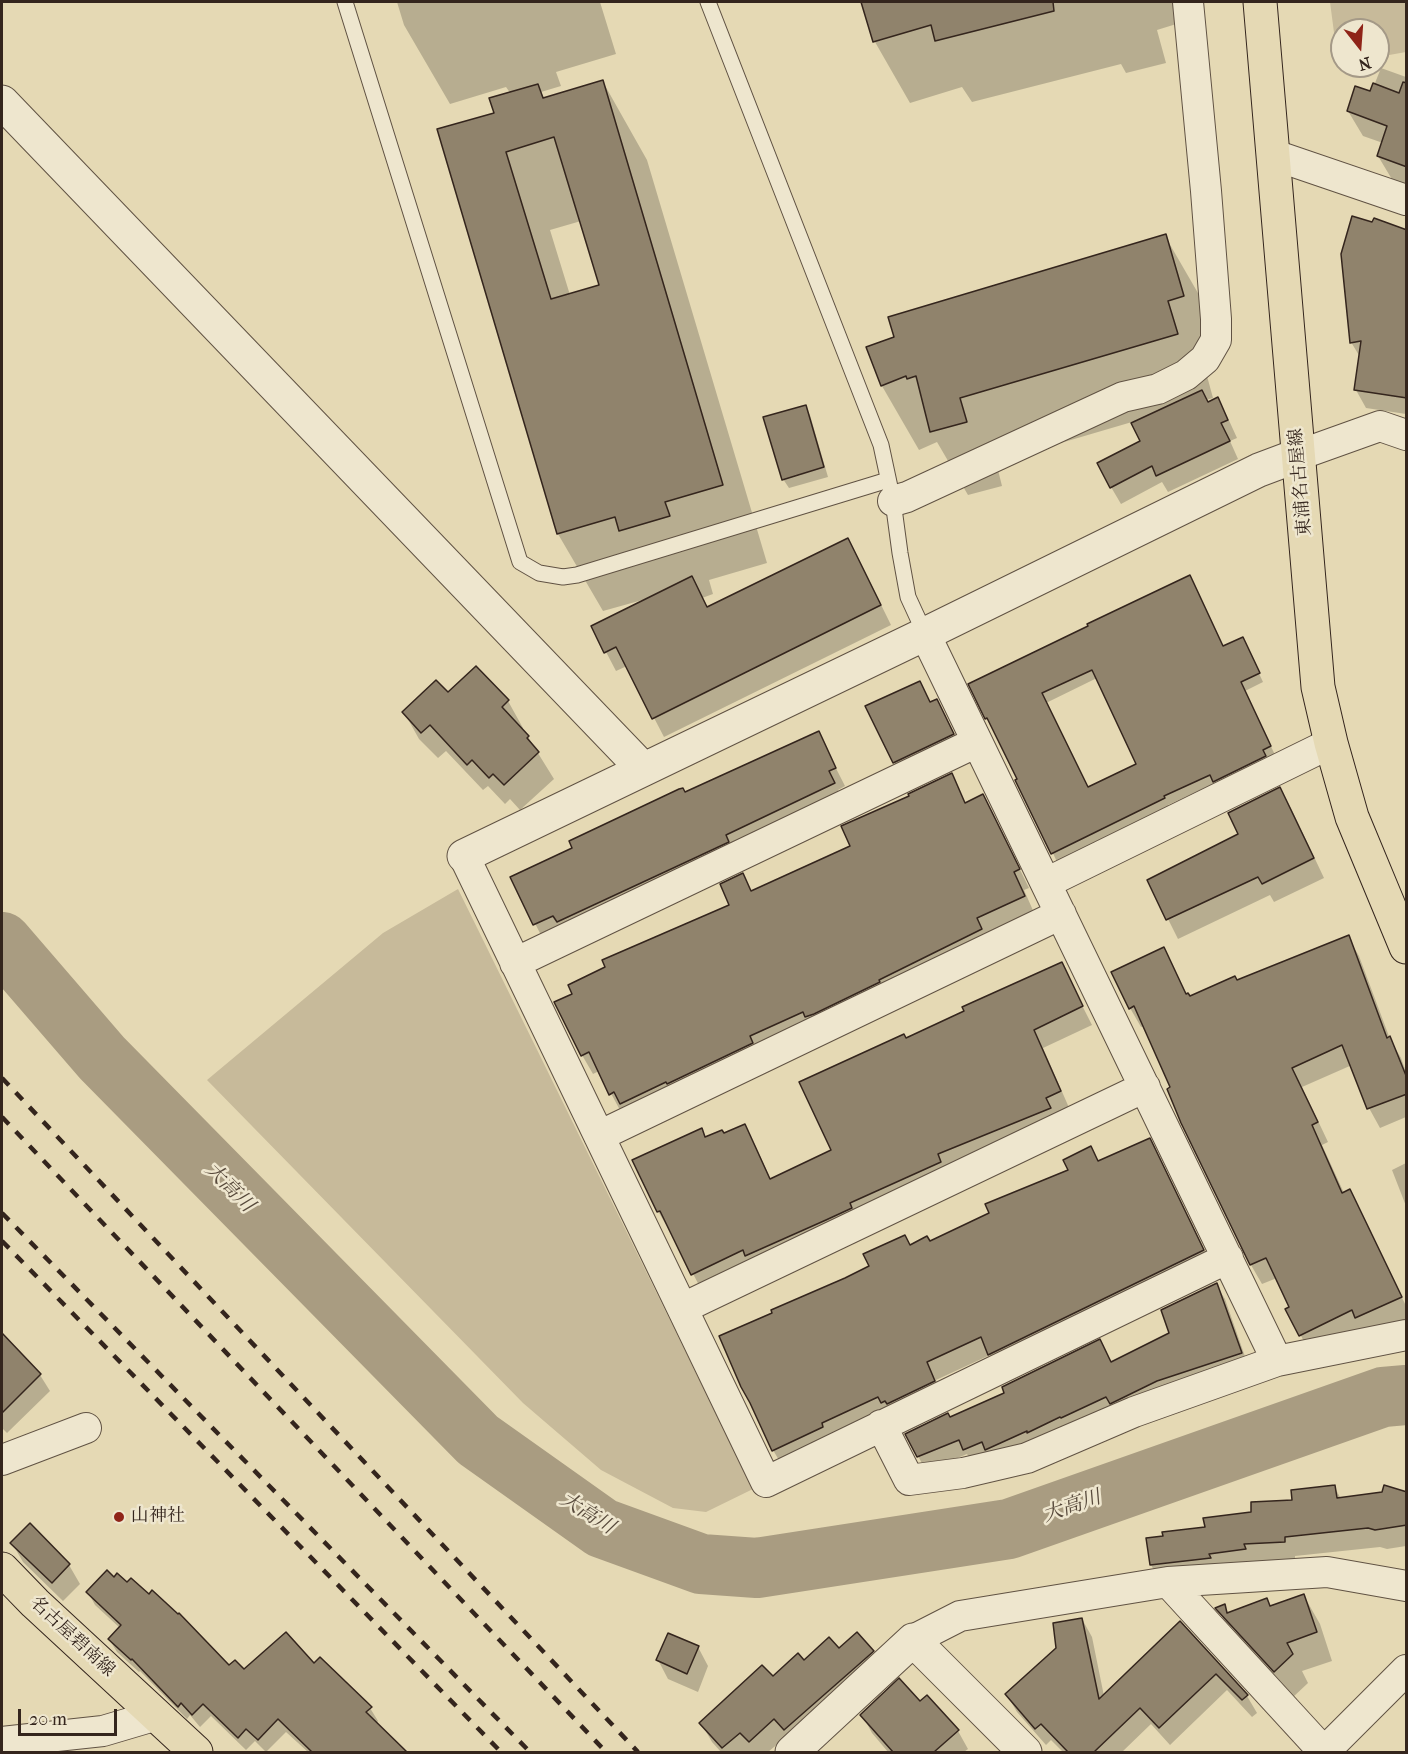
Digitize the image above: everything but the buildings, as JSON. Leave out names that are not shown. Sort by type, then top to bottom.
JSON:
[{"type":"main road","name":"東浦名古屋線","points":[[1260,2],[1318,687],[1352,817],[1407,947]]},
{"type":"main road","name":"名古屋碧南線","points":[[2,1569],[35,1604],[196,1752]]},
{"type":"street","points":[[890,490],[907,498],[1124,397],[1158,389],[1186,375],[1205,359],[1216,340],[1216,319],[1188,2]]},
{"type":"street","points":[[2,102],[643,769]]},
{"type":"street","points":[[1274,155],[1407,200]]},
{"type":"street","points":[[1228,1258],[766,1482],[464,856],[1259,470],[1380,426],[1407,435]]},
{"type":"street","points":[[925,634],[1277,1361]]},
{"type":"street","points":[[515,963],[977,742]]},
{"type":"street","points":[[1046,883],[1331,743]]},
{"type":"street","points":[[599,1136],[1061,914]]},
{"type":"street","points":[[683,1308],[1145,1087]]},
{"type":"street","points":[[881,1425],[909,1480],[963,1473],[1027,1458],[1134,1412],[1277,1361],[1407,1335]]},
{"type":"street","points":[[2,1460],[86,1428]]},
{"type":"street","points":[[792,1752],[913,1640],[960,1616],[1168,1582],[1327,1572],[1407,1586]]},
{"type":"street","points":[[1168,1582],[1324,1752],[1407,1670]]},
{"type":"street","points":[[913,1640],[1025,1752]]},
{"type":"street","points":[[2,1742],[103,1731],[157,1715]]},
{"type":"lane","points":[[345,2],[520,562],[538,573],[563,577],[577,575],[890,490]]},
{"type":"lane","points":[[708,2],[881,445],[908,597],[925,634]]},
{"type":"shaded area","points":[[1330,2],[1406,2],[1406,52],[1390,55],[1390,18],[1332,18]]},
{"type":"shaded area","points":[[458,889],[753,1489],[706,1512],[673,1508],[601,1470],[523,1403],[207,1080],[383,933]]},
{"type":"waterway","name":"大高川","points":[[2,942],[102,1058],[478,1440],[602,1528],[701,1564],[757,1568],[1009,1529],[1383,1397],[1406,1395]]},
{"type":"railway","points":[[2,1078],[638,1752]]},
{"type":"railway","points":[[2,1117],[606,1752]]},
{"type":"railway","points":[[2,1213],[530,1752]]},
{"type":"railway","points":[[2,1241],[501,1752]]},
{"type":"place","name":"山神社","points":[[119,1517]]}]
